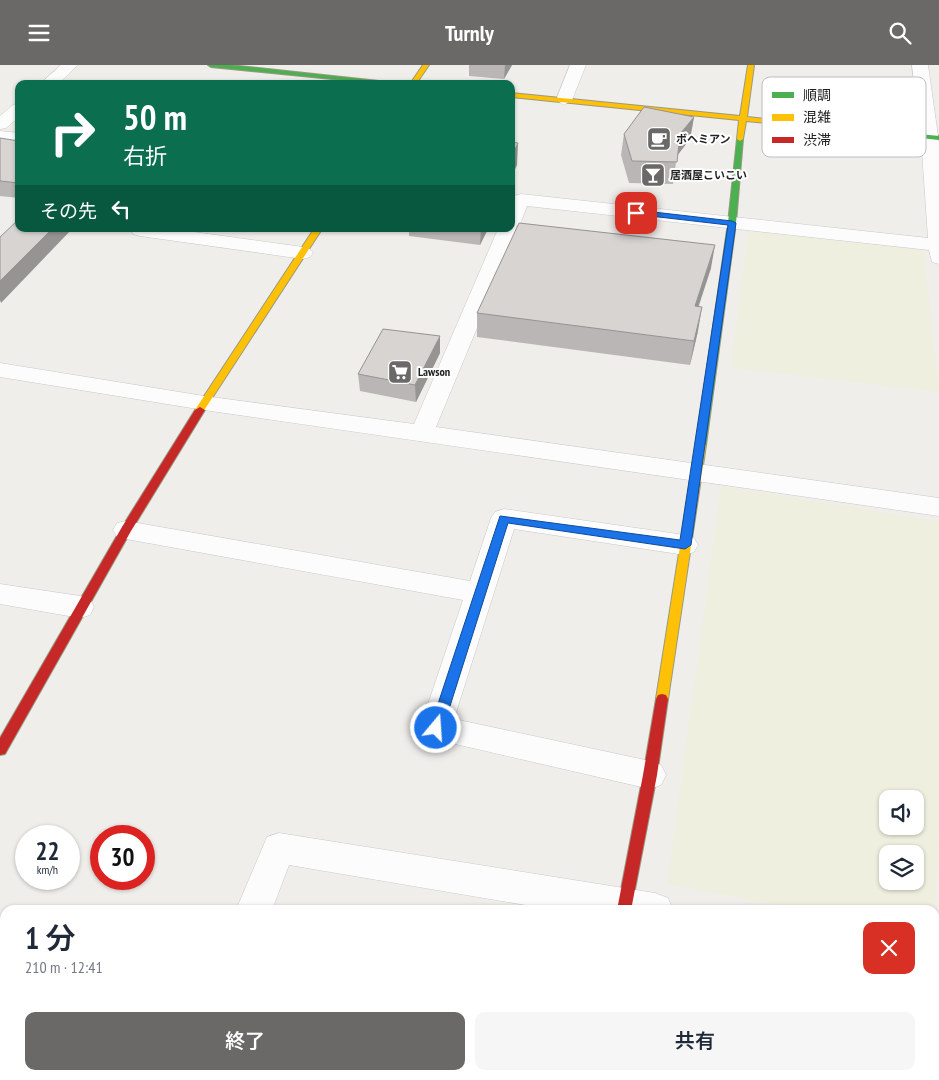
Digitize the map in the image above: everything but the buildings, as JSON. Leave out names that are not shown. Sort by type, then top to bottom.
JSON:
[{"type":"street","points":[[53,80],[70,65]]},
{"type":"street","points":[[219,65],[365,80]]},
{"type":"street","points":[[416,80],[426,65]]},
{"type":"street","points":[[564,100],[578,65]]},
{"type":"street","points":[[635,905],[650,775],[697,472],[732,223],[742,119],[751,65]]},
{"type":"street","points":[[515,95],[762,121]]},
{"type":"street","points":[[515,213],[521,200],[732,223],[938,249],[934,138],[926,96]]},
{"type":"street","points":[[0,124],[15,111]]},
{"type":"street","points":[[0,136],[15,138]]},
{"type":"street","points":[[154,232],[303,253]]},
{"type":"street","points":[[0,750],[126,529],[204,403],[316,232]]},
{"type":"street","points":[[422,433],[507,232]]},
{"type":"street","points":[[0,370],[204,403],[939,507]]},
{"type":"street","points":[[650,775],[436,728],[504,518],[685,545]]},
{"type":"street","points":[[126,529],[480,593]]},
{"type":"street","points":[[0,594],[80,607]]},
{"type":"street","points":[[256,905],[279,848],[617,905]]},
{"type":"green space","points":[[748,231],[924,250],[939,392],[731,368]]},
{"type":"green space","points":[[721,486],[939,521],[939,831],[935,905],[776,905],[667,884]]},
{"type":"traffic: fast","points":[[211,65],[363,80]]},
{"type":"traffic: fast","points":[[926,137],[939,138]]},
{"type":"traffic: fast","points":[[701,445],[732,223],[740,139]]},
{"type":"traffic: slow","points":[[416,80],[426,65]]},
{"type":"traffic: slow","points":[[740,139],[751,65]]},
{"type":"traffic: slow","points":[[515,95],[762,120]]},
{"type":"traffic: slow","points":[[200,410],[316,232]]},
{"type":"traffic: slow","points":[[662,699],[701,445]]},
{"type":"traffic: jam","points":[[0,750],[126,530],[200,410]]},
{"type":"traffic: jam","points":[[625,905],[650,775],[662,699]]},
{"type":"place","name":"ボヘミアン","points":[[659,139]]},
{"type":"place","name":"居酒屋こいこい","points":[[653,175]]},
{"type":"place","name":"Lawson","points":[[400,372]]},
{"type":"route","points":[[436,728],[504,518],[685,545],[732,223],[636,213]]}]
